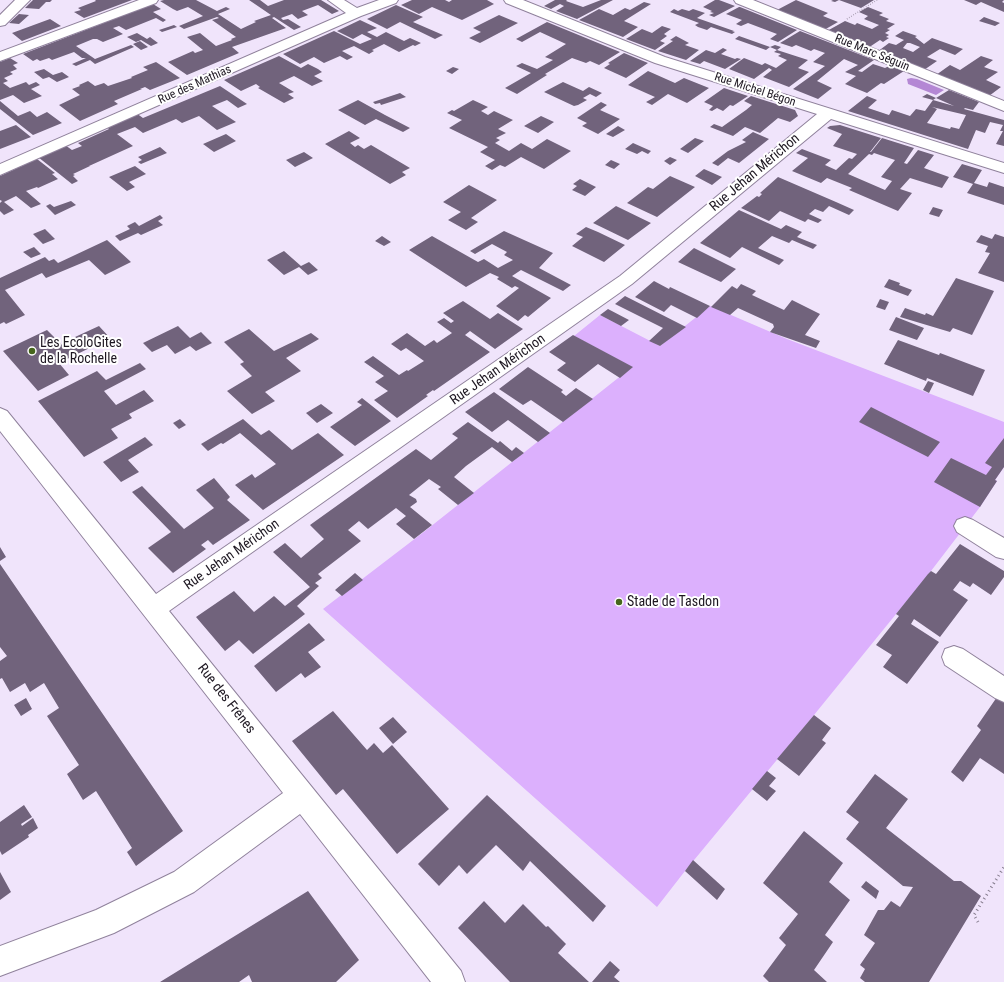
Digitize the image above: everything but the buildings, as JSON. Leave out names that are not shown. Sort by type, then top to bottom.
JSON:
[{"type":"street","points":[[0,22],[23,0]]},
{"type":"street","points":[[0,57],[151,0]]},
{"type":"street","points":[[335,0],[356,13]]},
{"type":"street","name":"Rue des Mathias","points":[[0,170],[356,13],[391,0]]},
{"type":"street","name":"Rue Michel Bégon","points":[[511,0],[660,60],[1004,168]]},
{"type":"street","name":"Rue Marc Séguin","points":[[741,0],[1004,106]]},
{"type":"street","name":"Rue Jehan Mérichon","points":[[154,608],[626,280],[828,113]]},
{"type":"street","name":"Rue des Frênes","points":[[0,416],[450,982]]},
{"type":"street","points":[[965,526],[1004,550]]},
{"type":"street","points":[[954,657],[1004,690]]},
{"type":"street","points":[[0,961],[103,922],[184,882],[302,796]]},
{"type":"path","points":[[822,33],[877,0]]},
{"type":"path","points":[[978,922],[974,915],[1004,867]]},
{"type":"shaded area","points":[[911,78],[944,90],[936,95],[908,84],[907,79]]},
{"type":"shaded area","name":"Stade de Tasdon","points":[[710,306],[787,339],[1004,422],[1004,467],[995,480],[997,481],[980,507],[931,571],[657,907],[323,609],[425,531],[632,367],[574,336],[600,315],[660,346]]},
{"type":"place","name":"Les EcoloGites de la Rochelle","points":[[32,351]]},
{"type":"place","name":"Stade de Tasdon","points":[[619,602]]}]
